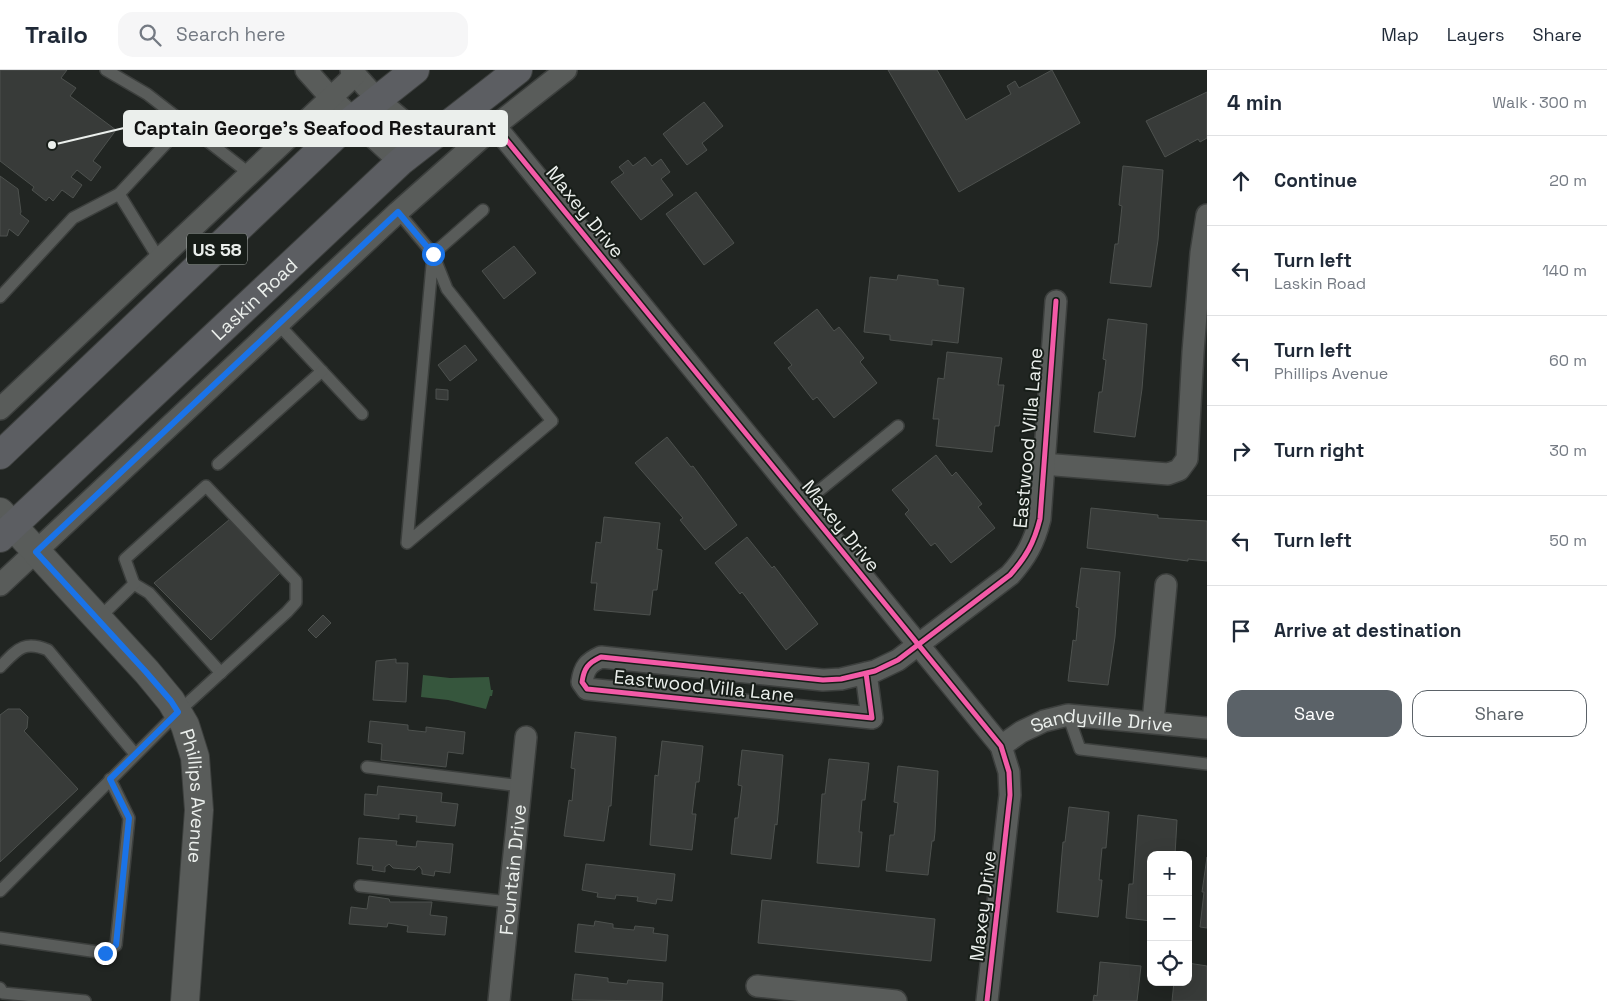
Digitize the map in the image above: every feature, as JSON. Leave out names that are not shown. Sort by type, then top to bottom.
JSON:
[{"type":"main road","name":"US 58","points":[[0,455],[353,119],[415,70]]},
{"type":"main road","name":"Laskin Road","points":[[4,525],[400,162],[518,70]]},
{"type":"street","points":[[306,70],[331,98],[400,162]]},
{"type":"street","name":"Laskin Road","points":[[0,585],[398,212],[495,126],[566,70]]},
{"type":"street","points":[[0,409],[331,98],[353,72],[377,99],[427,141]]},
{"type":"street","name":"Maxey Drive","points":[[495,126],[1001,746],[1009,772],[1010,796],[987,1001]]},
{"type":"street","points":[[1043,464],[1168,474],[1179,470],[1188,459],[1192,352],[1201,253],[1207,215]]},
{"type":"street","name":"Eastwood Villa Lane","points":[[866,673],[872,718],[587,689],[582,682],[584,670],[591,662],[601,658],[823,680],[841,679],[866,673],[875,671],[898,660],[1010,576],[1025,558],[1035,537],[1040,519],[1056,301]]},
{"type":"street","name":"Phillips Avenue","points":[[4,525],[36,552],[146,672],[171,701],[185,725],[195,757],[199,810],[185,1001]]},
{"type":"street","points":[[1153,722],[1166,585]]},
{"type":"street","name":"Sandyville Drive","points":[[1001,746],[1021,732],[1044,721],[1068,716],[1207,728]]},
{"type":"street","name":"Fountain Drive","points":[[499,1001],[526,738]]},
{"type":"street","points":[[757,986],[896,1001]]},
{"type":"lane","points":[[106,70],[147,94],[250,174]]},
{"type":"lane","points":[[0,297],[73,218],[119,194],[185,123]]},
{"type":"lane","points":[[119,194],[160,259]]},
{"type":"lane","points":[[398,212],[433,254],[447,289],[552,421],[407,542],[433,254],[483,210]]},
{"type":"lane","points":[[278,324],[362,414]]},
{"type":"lane","points":[[218,464],[322,371]]},
{"type":"lane","points":[[804,503],[898,426]]},
{"type":"lane","points":[[0,891],[178,712],[221,673],[287,612],[296,602],[296,581],[206,486],[125,559],[134,584],[149,593],[221,673]]},
{"type":"lane","points":[[98,619],[134,584]]},
{"type":"lane","points":[[0,667],[20,647],[34,644],[48,650],[135,754]]},
{"type":"lane","points":[[1068,716],[1080,749],[1207,764]]},
{"type":"lane","points":[[366,767],[521,786]]},
{"type":"lane","points":[[0,938],[105,953],[116,945],[129,818],[110,779]]},
{"type":"lane","points":[[360,886],[510,902]]},
{"type":"lane","points":[[1,994],[85,1001]]},
{"type":"shaded area","points":[[423,675],[450,678],[489,677],[491,690],[493,690],[492,696],[490,696],[486,709],[448,700],[421,697]]},
{"type":"building","points":[[0,70],[67,70],[61,78],[76,88],[70,96],[116,130],[93,161],[101,167],[91,181],[77,170],[71,177],[82,185],[73,198],[62,190],[53,201],[49,197],[46,201],[32,190],[34,187],[0,161]]},
{"type":"building","points":[[888,70],[937,70],[966,120],[1011,94],[1007,86],[1015,81],[1019,88],[1052,70],[1080,123],[959,192]]},
{"type":"building","points":[[1207,92],[1207,138],[1200,142],[1198,139],[1165,157],[1146,121]]},
{"type":"building","points":[[704,102],[723,126],[702,143],[707,150],[687,165],[663,134]]},
{"type":"building","points":[[645,157],[652,166],[661,159],[670,172],[661,179],[673,195],[641,220],[611,182],[624,173],[619,167],[628,160],[633,166]]},
{"type":"building","points":[[1123,166],[1163,170],[1158,240],[1151,287],[1110,283],[1115,244],[1118,244],[1122,206],[1119,205]]},
{"type":"building","points":[[0,176],[18,189],[20,214],[29,221],[18,236],[9,229],[7,236],[0,236]]},
{"type":"building","points":[[696,192],[734,243],[704,265],[666,214]]},
{"type":"building","points":[[514,246],[536,273],[504,299],[482,271]]},
{"type":"building","points":[[898,275],[938,280],[938,285],[964,288],[958,343],[932,340],[932,345],[890,340],[890,335],[864,332],[870,277],[897,280]]},
{"type":"building","points":[[817,309],[834,331],[839,327],[864,358],[860,362],[877,383],[834,418],[817,397],[813,400],[788,368],[792,365],[774,343]]},
{"type":"building","points":[[1108,319],[1147,324],[1142,389],[1135,437],[1094,432],[1099,392],[1102,392],[1106,360],[1103,359]]},
{"type":"building","points":[[465,345],[477,360],[450,381],[438,365]]},
{"type":"building","points":[[947,352],[1002,358],[998,385],[1004,385],[999,426],[995,426],[992,452],[936,446],[939,419],[933,419],[938,378],[944,379]]},
{"type":"building","points":[[436,389],[448,390],[448,400],[436,399]]},
{"type":"building","points":[[667,437],[691,467],[693,466],[737,525],[705,550],[680,520],[683,518],[635,463]]},
{"type":"building","points":[[936,455],[952,476],[956,472],[982,504],[978,507],[995,528],[951,563],[935,543],[931,546],[905,514],[909,510],[892,490]]},
{"type":"building","points":[[1091,508],[1158,515],[1158,518],[1207,521],[1207,561],[1188,559],[1188,561],[1087,548]]},
{"type":"building","points":[[604,517],[660,523],[657,549],[662,550],[657,590],[653,590],[650,615],[594,610],[597,583],[591,583],[596,542],[601,543]]},
{"type":"building","points":[[230,519],[280,573],[211,640],[154,583]]},
{"type":"building","points":[[747,537],[772,568],[774,566],[818,624],[786,650],[742,592],[740,594],[715,563]]},
{"type":"building","points":[[1081,568],[1120,572],[1115,637],[1108,685],[1068,681],[1073,640],[1076,641],[1079,608],[1076,607]]},
{"type":"building","points":[[323,615],[331,623],[316,638],[308,630]]},
{"type":"building","points":[[396,659],[396,663],[408,663],[406,702],[373,700],[376,661]]},
{"type":"building","points":[[8,709],[20,709],[28,717],[27,728],[24,731],[78,789],[0,862],[0,715]]},
{"type":"building","points":[[370,721],[408,725],[408,730],[426,732],[426,727],[465,732],[463,754],[448,752],[446,767],[381,760],[382,744],[368,742]]},
{"type":"building","points":[[575,732],[616,737],[611,806],[609,806],[604,841],[564,836],[569,800],[572,801],[575,769],[571,768]]},
{"type":"building","points":[[662,741],[703,746],[699,782],[696,782],[692,814],[696,814],[692,850],[650,845],[655,775],[658,776]]},
{"type":"building","points":[[742,750],[783,755],[777,825],[775,824],[771,859],[731,854],[735,818],[738,818],[742,786],[738,785]]},
{"type":"building","points":[[829,759],[869,763],[865,800],[862,800],[859,832],[862,832],[859,867],[817,863],[822,794],[825,794]]},
{"type":"building","points":[[898,766],[938,771],[935,832],[934,841],[932,841],[928,875],[886,871],[890,835],[894,835],[898,803],[894,802]]},
{"type":"building","points":[[378,786],[442,793],[441,802],[458,804],[455,826],[416,822],[417,816],[399,814],[399,819],[364,815],[365,794],[377,795]]},
{"type":"building","points":[[1069,807],[1109,812],[1106,848],[1102,848],[1099,880],[1102,880],[1098,917],[1057,912],[1063,842],[1065,842]]},
{"type":"building","points":[[1138,815],[1177,820],[1175,851],[1147,851],[1147,921],[1126,918],[1129,884],[1133,884]]},
{"type":"building","points":[[359,838],[397,841],[396,845],[416,847],[417,841],[453,844],[450,873],[435,871],[434,876],[422,874],[419,866],[415,870],[393,868],[389,864],[385,867],[385,872],[372,870],[373,866],[357,864]]},
{"type":"building","points":[[1207,857],[1207,928],[1200,927]]},
{"type":"building","points":[[586,864],[675,874],[672,901],[657,899],[656,904],[637,901],[638,897],[616,895],[615,899],[597,897],[598,893],[582,890]]},
{"type":"building","points":[[369,896],[389,899],[390,902],[432,902],[430,915],[447,917],[445,935],[407,932],[408,926],[388,923],[387,927],[349,924],[351,907],[367,909]]},
{"type":"building","points":[[762,900],[935,919],[931,961],[758,943]]},
{"type":"building","points":[[595,921],[613,924],[613,928],[634,930],[635,926],[654,928],[653,933],[668,935],[666,961],[575,952],[578,924],[594,926]]},
{"type":"building","points":[[1100,962],[1141,966],[1137,1001],[1093,1001],[1094,995],[1097,996]]},
{"type":"building","points":[[1192,964],[1207,966],[1207,1001],[1172,1001],[1174,986],[1192,986]]},
{"type":"building","points":[[575,974],[608,978],[608,982],[627,984],[628,980],[663,983],[662,1001],[572,1000]]},
{"type":"cycle path","points":[[495,126],[1001,746],[1009,772],[1010,795],[987,1001]]},
{"type":"cycle path","points":[[866,673],[872,718],[587,689],[582,682],[587,666],[601,657],[823,680],[841,679],[875,671],[898,660],[1010,575],[1029,549],[1040,519],[1056,301]]},
{"type":"place","name":"Captain George's Seafood Restaurant","points":[[52,145]]},
{"type":"route","points":[[105,953],[116,945],[129,818],[110,779],[178,712],[146,672],[36,552],[398,212],[433,254]]}]
